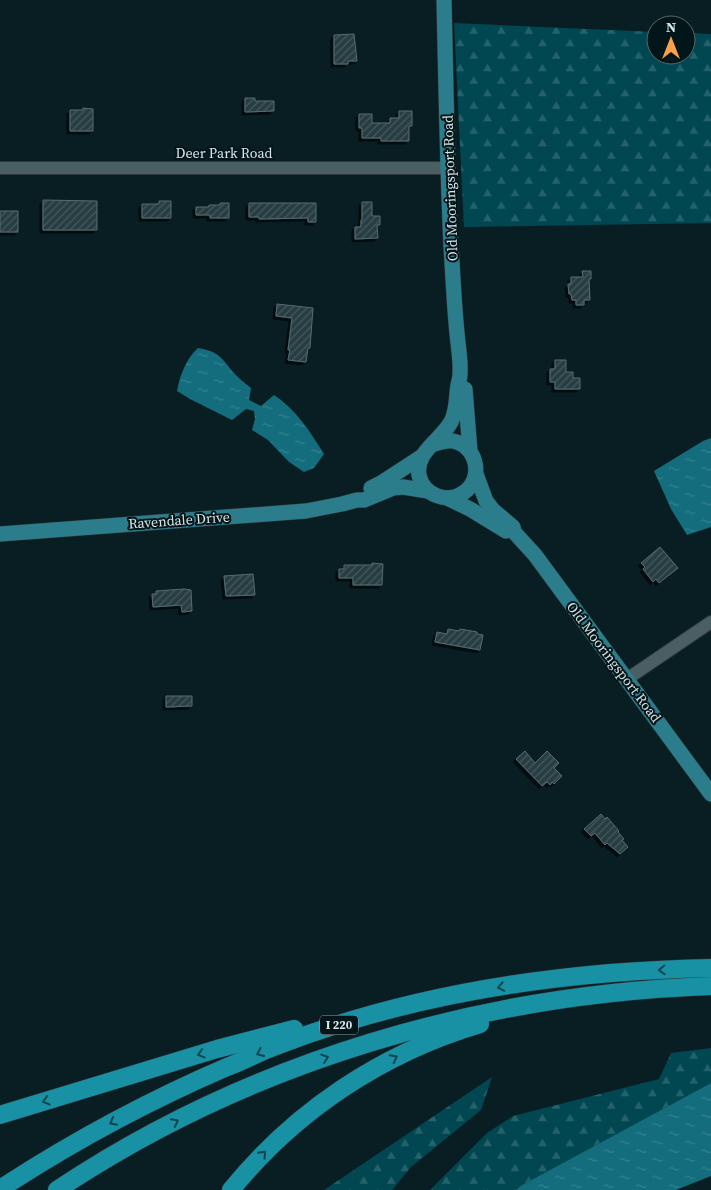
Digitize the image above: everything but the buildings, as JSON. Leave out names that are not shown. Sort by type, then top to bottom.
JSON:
[{"type":"highway","name":"I 220","points":[[0,1189],[78,1140],[173,1092],[276,1046],[364,1018],[436,999],[510,985],[580,976],[651,970],[711,968]]},
{"type":"highway","name":"I 220","points":[[58,1190],[96,1165],[182,1118],[249,1087],[317,1060],[401,1033],[478,1014],[556,1000],[645,990],[711,986]]},
{"type":"highway","points":[[231,1190],[267,1149],[294,1125],[344,1087],[382,1064],[441,1037],[478,1024],[607,994]]},
{"type":"highway","points":[[0,1115],[304,1026],[355,1014],[436,999]]},
{"type":"main road","name":"Old Mooringsport Road","points":[[421,457],[446,430],[454,415],[458,383],[461,376],[452,262],[444,0]]},
{"type":"main road","name":"Old Mooringsport Road","points":[[461,376],[465,382],[470,451],[476,462],[476,474],[486,501],[513,527],[514,532],[535,555],[711,794]]},
{"type":"main road","points":[[434,444],[454,441],[470,451]]},
{"type":"main road","points":[[421,457],[419,475],[428,491]]},
{"type":"main road","name":"Ravendale Drive","points":[[357,500],[360,493],[381,483],[421,457]]},
{"type":"main road","points":[[447,498],[455,497],[469,489],[476,474]]},
{"type":"main road","name":"Ravendale Drive","points":[[0,534],[306,511],[364,500],[393,488],[403,487],[428,491]]},
{"type":"main road","name":"Old Mooringsport Road","points":[[428,491],[435,496],[447,498],[470,509],[506,531],[514,532]]},
{"type":"street","name":"Deer Park Road","points":[[0,168],[449,168]]},
{"type":"street","points":[[627,679],[711,622]]},
{"type":"green space","points":[[454,23],[646,32],[646,65],[696,65],[696,33],[711,34],[711,223],[464,227]]},
{"type":"green space","points":[[711,1048],[711,1083],[516,1190],[430,1190],[487,1133],[513,1116],[659,1079],[671,1053]]},
{"type":"green space","points":[[492,1077],[481,1110],[411,1167],[392,1190],[324,1190]]},
{"type":"water","points":[[198,348],[210,351],[218,356],[251,388],[249,400],[261,406],[274,395],[296,414],[324,454],[314,468],[304,472],[289,462],[268,440],[252,430],[255,419],[254,411],[246,409],[232,420],[177,391],[184,368]]},
{"type":"water","points":[[711,438],[711,527],[687,535],[671,509],[654,471]]},
{"type":"water","points":[[711,1083],[711,1176],[676,1190],[516,1190],[522,1185]]}]
